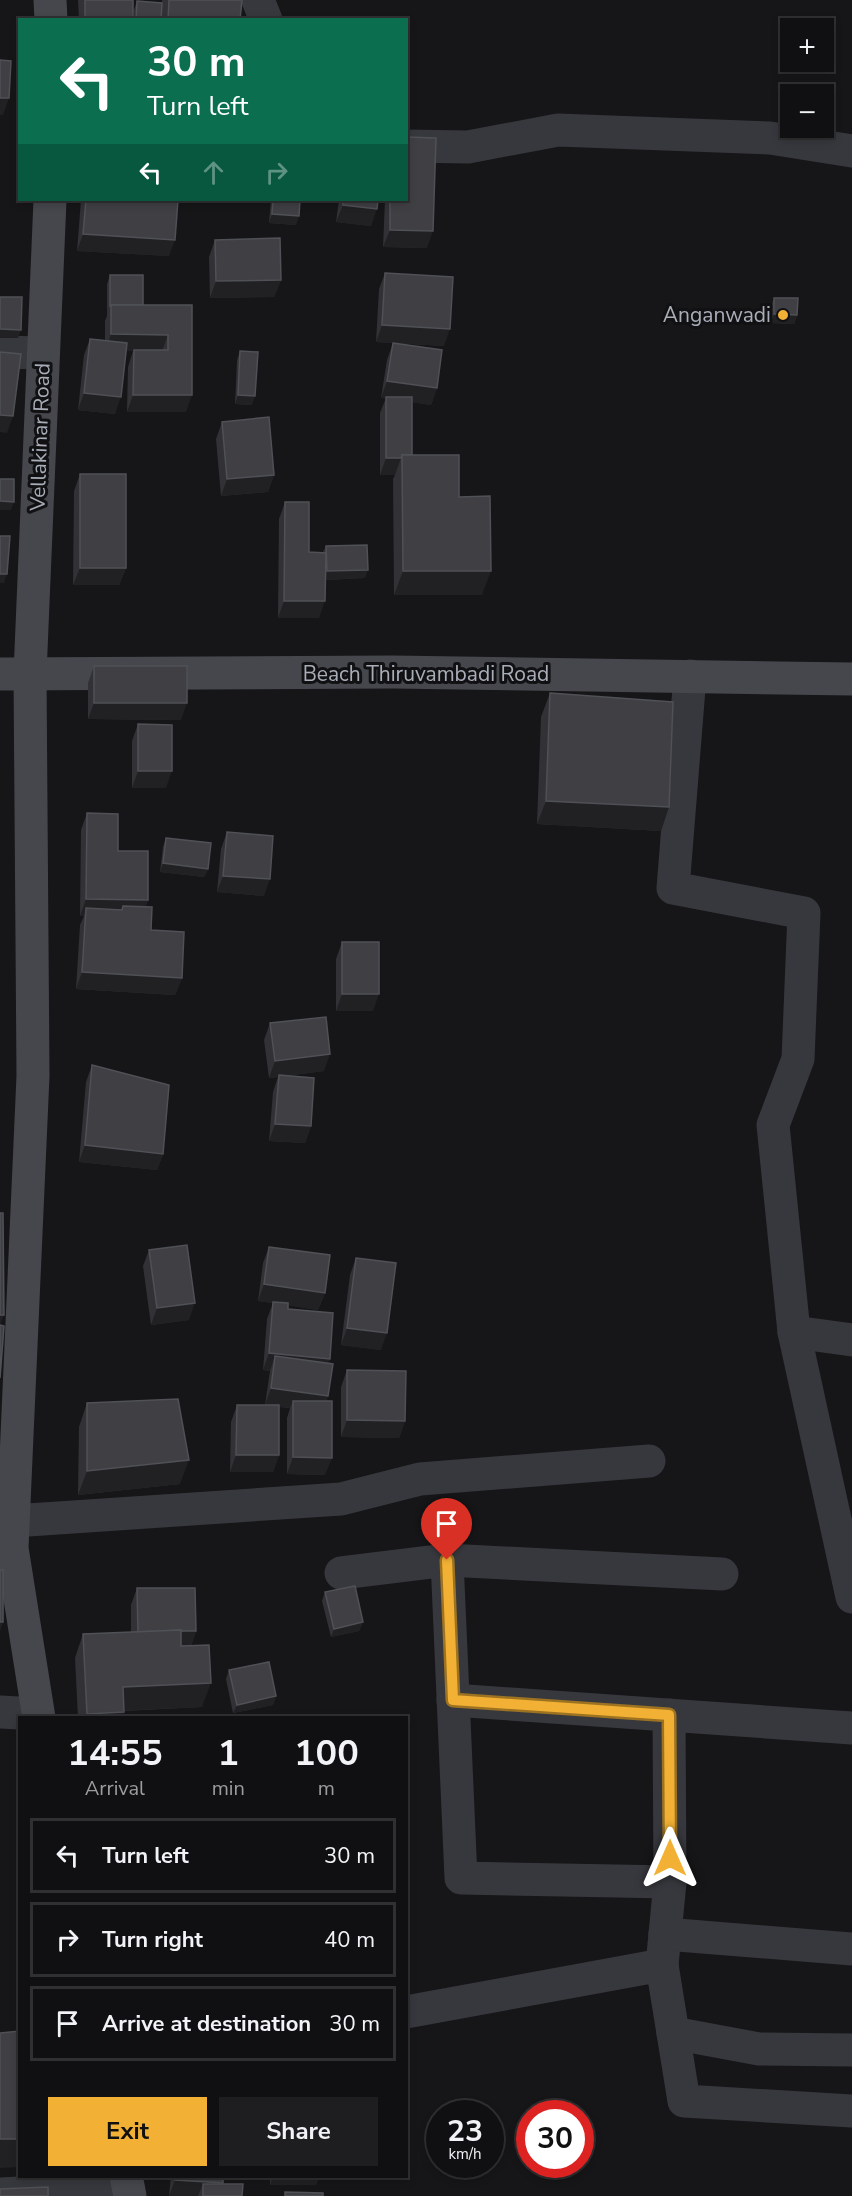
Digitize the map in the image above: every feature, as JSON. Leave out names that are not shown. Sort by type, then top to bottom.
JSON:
[{"type":"main road","points":[[51,0],[51,18]]},
{"type":"main road","name":"Vellakinar Road","points":[[39,1716],[8,1539],[33,1076],[15,674],[43,353],[50,201]]},
{"type":"main road","name":"Beach Thiruvambadi Road","points":[[15,674],[393,672],[852,679]]},
{"type":"street","points":[[258,0],[265,18]]},
{"type":"street","points":[[408,146],[468,147],[558,130],[770,138],[852,151]]},
{"type":"street","points":[[0,352],[43,353]]},
{"type":"street","points":[[690,676],[673,888],[804,913],[798,1059],[773,1125],[794,1332],[852,1598]]},
{"type":"street","points":[[794,1332],[852,1340]]},
{"type":"street","points":[[8,1539],[341,1499],[420,1479],[649,1461]]},
{"type":"street","points":[[341,1572],[447,1560],[722,1574]]},
{"type":"street","points":[[447,1560],[461,1878],[670,1882]]},
{"type":"street","points":[[453,1700],[852,1728]]},
{"type":"street","points":[[0,1712],[39,1716]]},
{"type":"street","points":[[669,1715],[670,1882],[663,1949],[684,2101],[852,2111]]},
{"type":"street","points":[[408,2012],[663,1949],[852,1949]]},
{"type":"street","points":[[673,2033],[759,2049],[852,2050]]},
{"type":"street","points":[[0,2194],[128,2187]]},
{"type":"building","points":[[85,0],[133,0],[133,18],[85,18]]},
{"type":"building","points":[[169,0],[242,0],[240,18],[168,18]]},
{"type":"building","points":[[137,1],[162,3],[161,18],[136,18]]},
{"type":"building","points":[[0,60],[11,61],[9,98],[0,98]]},
{"type":"building","points":[[408,137],[436,138],[433,231],[390,230],[390,201],[408,201]]},
{"type":"building","points":[[86,201],[178,201],[175,240],[83,234]]},
{"type":"building","points":[[273,201],[300,201],[299,216],[272,214]]},
{"type":"building","points":[[343,201],[378,201],[377,209],[343,205]]},
{"type":"building","points":[[280,238],[281,280],[216,281],[215,240]]},
{"type":"building","points":[[385,273],[453,277],[450,329],[382,325]]},
{"type":"building","points":[[110,275],[143,275],[143,305],[111,305],[110,307]]},
{"type":"building","points":[[0,297],[22,297],[21,330],[0,329]]},
{"type":"building","points":[[774,298],[798,298],[797,315],[774,314]]},
{"type":"building","points":[[111,305],[192,305],[192,395],[133,395],[134,350],[168,350],[168,335],[111,334]]},
{"type":"building","points":[[90,339],[127,343],[121,397],[84,393]]},
{"type":"building","points":[[393,343],[442,350],[437,388],[387,381]]},
{"type":"building","points":[[240,351],[258,352],[255,396],[238,395]]},
{"type":"building","points":[[0,352],[21,354],[13,416],[0,415]]},
{"type":"building","points":[[386,397],[412,397],[412,455],[386,458]]},
{"type":"building","points":[[269,417],[274,475],[227,479],[222,422]]},
{"type":"building","points":[[402,455],[459,455],[459,497],[490,496],[491,571],[403,571]]},
{"type":"building","points":[[80,474],[126,474],[126,568],[80,568]]},
{"type":"building","points":[[0,479],[14,479],[14,502],[0,501]]},
{"type":"building","points":[[285,502],[309,502],[309,552],[326,553],[325,601],[284,601]]},
{"type":"building","points":[[0,536],[10,536],[7,574],[0,574]]},
{"type":"building","points":[[367,545],[368,570],[327,571],[326,546]]},
{"type":"building","points":[[94,666],[187,666],[187,703],[94,703]]},
{"type":"building","points":[[550,693],[673,702],[669,807],[546,801]]},
{"type":"building","points":[[138,724],[172,725],[172,771],[138,771]]},
{"type":"building","points":[[87,813],[118,814],[118,851],[148,851],[148,900],[86,899]]},
{"type":"building","points":[[227,832],[273,836],[270,879],[223,876]]},
{"type":"building","points":[[166,838],[211,843],[208,869],[163,863]]},
{"type":"building","points":[[123,906],[152,907],[151,930],[184,932],[182,978],[82,972],[86,908],[122,910]]},
{"type":"building","points":[[342,942],[379,942],[379,994],[342,994]]},
{"type":"building","points":[[326,1017],[330,1054],[275,1061],[270,1023]]},
{"type":"building","points":[[92,1065],[169,1085],[163,1154],[85,1145]]},
{"type":"building","points":[[279,1075],[314,1078],[311,1126],[275,1124]]},
{"type":"building","points":[[0,1213],[3,1213],[4,1315],[0,1315]]},
{"type":"building","points":[[187,1245],[195,1303],[157,1308],[149,1250]]},
{"type":"building","points":[[269,1247],[330,1255],[325,1293],[264,1284]]},
{"type":"building","points":[[356,1258],[396,1263],[387,1333],[347,1328]]},
{"type":"building","points":[[273,1302],[288,1303],[288,1309],[333,1313],[330,1359],[269,1353]]},
{"type":"building","points":[[0,1325],[4,1326],[0,1378]]},
{"type":"building","points":[[275,1356],[333,1364],[328,1396],[271,1388]]},
{"type":"building","points":[[347,1370],[406,1371],[405,1421],[347,1420]]},
{"type":"building","points":[[178,1399],[189,1460],[87,1471],[87,1403]]},
{"type":"building","points":[[293,1401],[332,1401],[332,1458],[293,1457]]},
{"type":"building","points":[[237,1405],[279,1405],[279,1455],[236,1455]]},
{"type":"building","points":[[0,1570],[3,1570],[3,1622],[0,1622]]},
{"type":"building","points":[[355,1586],[363,1622],[334,1629],[325,1592]]},
{"type":"building","points":[[137,1588],[195,1588],[196,1631],[138,1632]]},
{"type":"building","points":[[181,1630],[181,1646],[209,1645],[211,1683],[123,1687],[124,1712],[87,1714],[83,1634]]},
{"type":"building","points":[[269,1662],[276,1696],[237,1705],[229,1670]]},
{"type":"building","points":[[18,2031],[18,2139],[0,2139],[0,2033]]},
{"type":"building","points":[[176,2178],[223,2178],[223,2183],[175,2180]]},
{"type":"building","points":[[203,2184],[243,2184],[242,2196],[203,2196]]},
{"type":"building","points":[[48,2187],[48,2196],[0,2196],[0,2189]]},
{"type":"building","points":[[285,2192],[323,2193],[323,2196],[285,2196]]},
{"type":"place","name":"Anganwadi","points":[[783,315]]},
{"type":"route","points":[[447,1560],[453,1700],[669,1715],[670,1858]]}]
